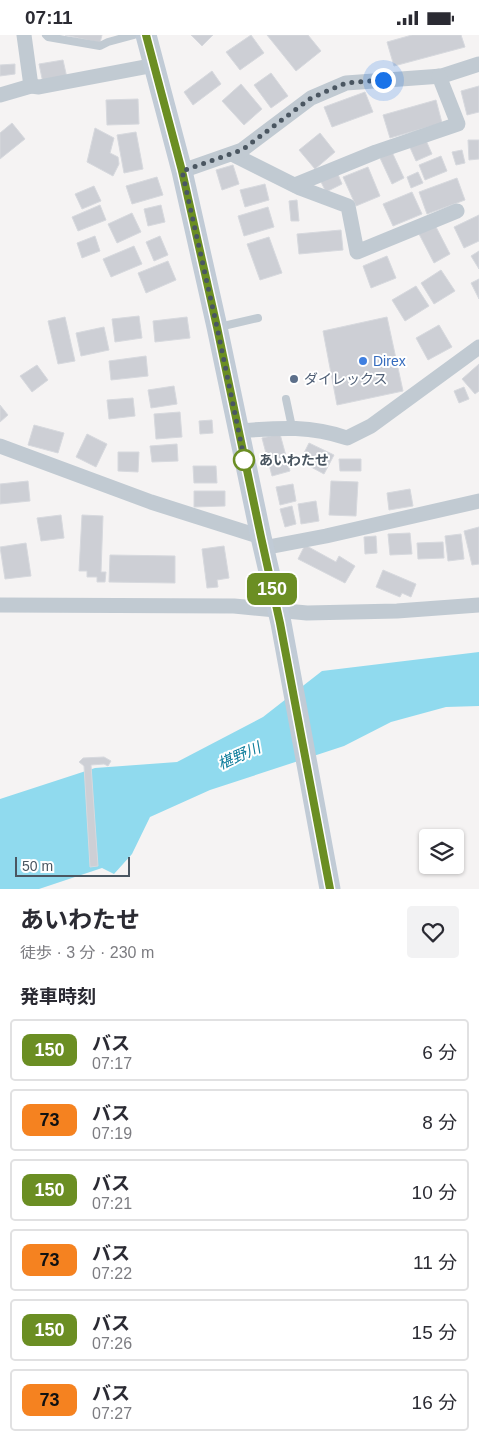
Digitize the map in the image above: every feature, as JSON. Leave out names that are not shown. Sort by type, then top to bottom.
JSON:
[{"type":"main road","points":[[146,35],[182,171],[217,327],[279,617],[330,889]]},
{"type":"street","points":[[24,35],[31,87]]},
{"type":"street","points":[[182,171],[242,150],[311,98],[346,83],[439,76],[479,64]]},
{"type":"street","points":[[0,95],[31,87],[155,65]]},
{"type":"street","points":[[295,185],[376,152],[458,124],[439,76]]},
{"type":"street","points":[[232,154],[295,185],[348,206],[358,252],[456,211]]},
{"type":"street","points":[[238,431],[292,427],[330,432],[347,438],[370,426],[479,347]]},
{"type":"street","points":[[0,446],[262,542],[326,536],[479,501]]},
{"type":"street","points":[[0,605],[234,606],[279,617],[307,613],[341,613],[479,605]]},
{"type":"lane","points":[[46,35],[48,37],[100,46],[134,35]]},
{"type":"lane","points":[[217,327],[258,318]]},
{"type":"lane","points":[[286,399],[292,427]]},
{"type":"water","name":"椹野川","points":[[479,652],[479,706],[446,707],[391,722],[344,746],[210,790],[150,817],[132,854],[114,874],[102,868],[39,889],[0,889],[0,799],[95,768],[177,762],[263,717],[322,671]]},
{"type":"building","points":[[65,35],[102,35],[100,43]]},
{"type":"building","points":[[191,35],[213,35],[202,46]]},
{"type":"building","points":[[251,35],[264,53],[240,70],[226,52]]},
{"type":"building","points":[[267,35],[308,35],[321,51],[296,71]]},
{"type":"building","points":[[412,35],[461,35],[465,47],[394,66],[387,42]]},
{"type":"building","points":[[63,60],[67,78],[43,83],[39,64]]},
{"type":"building","points":[[15,64],[15,74],[0,76],[0,65]]},
{"type":"building","points":[[212,71],[221,84],[193,105],[184,92]]},
{"type":"building","points":[[271,73],[288,96],[271,108],[254,85]]},
{"type":"building","points":[[241,84],[262,109],[244,125],[222,101]]},
{"type":"building","points":[[479,86],[479,112],[467,115],[461,91]]},
{"type":"building","points":[[365,92],[373,112],[332,127],[324,107]]},
{"type":"building","points":[[138,99],[139,124],[107,125],[106,100]]},
{"type":"building","points":[[436,100],[442,123],[390,138],[383,115]]},
{"type":"building","points":[[12,123],[25,139],[0,159],[0,133]]},
{"type":"building","points":[[95,128],[114,138],[110,153],[118,157],[119,164],[113,176],[87,162]]},
{"type":"building","points":[[136,132],[143,169],[124,173],[117,135]]},
{"type":"building","points":[[320,133],[335,152],[315,169],[299,150]]},
{"type":"building","points":[[424,136],[432,154],[416,161],[408,143]]},
{"type":"building","points":[[468,140],[479,140],[479,159],[469,160]]},
{"type":"building","points":[[462,150],[465,163],[456,165],[452,152]]},
{"type":"building","points":[[392,152],[404,178],[392,184],[380,158]]},
{"type":"building","points":[[441,156],[447,171],[425,180],[419,165]]},
{"type":"building","points":[[233,165],[239,184],[222,190],[216,170]]},
{"type":"building","points":[[368,167],[380,196],[356,206],[343,177]]},
{"type":"building","points":[[337,172],[342,184],[326,192],[320,180]]},
{"type":"building","points":[[418,172],[423,183],[411,188],[407,177]]},
{"type":"building","points":[[157,177],[163,195],[132,204],[126,186]]},
{"type":"building","points":[[457,178],[465,200],[427,214],[419,192]]},
{"type":"building","points":[[265,184],[269,200],[245,207],[240,190]]},
{"type":"building","points":[[94,186],[101,201],[82,209],[75,194]]},
{"type":"building","points":[[412,192],[422,214],[393,226],[383,204]]},
{"type":"building","points":[[297,200],[299,221],[291,221],[289,201]]},
{"type":"building","points":[[100,205],[106,220],[78,231],[72,217]]},
{"type":"building","points":[[161,205],[165,222],[148,226],[144,209]]},
{"type":"building","points":[[268,207],[274,227],[244,236],[238,216]]},
{"type":"building","points":[[132,213],[141,232],[117,243],[108,224]]},
{"type":"building","points":[[479,215],[479,241],[464,248],[454,227]]},
{"type":"building","points":[[435,225],[450,254],[434,263],[419,234]]},
{"type":"building","points":[[341,230],[343,250],[299,254],[297,234]]},
{"type":"building","points":[[95,236],[100,251],[82,258],[77,243]]},
{"type":"building","points":[[160,236],[168,255],[154,261],[146,242]]},
{"type":"building","points":[[269,237],[282,273],[260,280],[247,244]]},
{"type":"building","points":[[134,246],[142,264],[111,277],[103,259]]},
{"type":"building","points":[[479,251],[479,269],[471,256]]},
{"type":"building","points":[[387,256],[396,278],[371,288],[363,266]]},
{"type":"building","points":[[168,261],[176,280],[146,293],[138,273]]},
{"type":"building","points":[[441,270],[455,291],[434,304],[421,283]]},
{"type":"building","points":[[479,279],[479,299],[471,283]]},
{"type":"building","points":[[416,286],[429,306],[405,321],[392,300]]},
{"type":"building","points":[[139,316],[142,338],[115,342],[112,319]]},
{"type":"building","points":[[65,317],[75,361],[58,364],[48,321]]},
{"type":"building","points":[[187,317],[190,338],[155,342],[153,321]]},
{"type":"building","name":"Direx","points":[[387,317],[403,391],[337,405],[323,331]]},
{"type":"building","points":[[439,325],[452,347],[428,360],[416,338]]},
{"type":"building","points":[[104,327],[109,350],[81,356],[76,333]]},
{"type":"building","points":[[146,356],[148,376],[111,380],[109,361]]},
{"type":"building","points":[[479,364],[479,391],[475,394],[462,379]]},
{"type":"building","points":[[37,365],[48,380],[32,392],[20,376]]},
{"type":"building","points":[[174,386],[177,404],[151,408],[148,390]]},
{"type":"building","points":[[464,387],[469,399],[459,403],[454,391]]},
{"type":"building","points":[[133,398],[135,416],[109,419],[107,400]]},
{"type":"building","points":[[0,405],[8,415],[0,422]]},
{"type":"building","points":[[180,412],[182,437],[156,439],[154,414]]},
{"type":"building","points":[[212,420],[213,433],[200,434],[199,421]]},
{"type":"building","points":[[34,425],[64,433],[58,453],[28,445]]},
{"type":"building","points":[[87,434],[107,444],[96,467],[76,457]]},
{"type":"building","points":[[280,434],[290,471],[272,476],[262,438]]},
{"type":"building","points":[[309,443],[334,455],[324,474],[300,461]]},
{"type":"building","points":[[177,444],[178,461],[152,462],[150,446]]},
{"type":"building","points":[[118,452],[139,452],[138,472],[118,471]]},
{"type":"building","points":[[339,459],[361,459],[361,471],[340,471]]},
{"type":"building","points":[[193,466],[216,466],[217,483],[194,483]]},
{"type":"building","points":[[28,481],[30,501],[0,504],[0,484]]},
{"type":"building","points":[[331,481],[358,482],[356,516],[329,515]]},
{"type":"building","points":[[293,484],[296,501],[280,505],[276,487]]},
{"type":"building","points":[[410,489],[413,506],[389,510],[387,493]]},
{"type":"building","points":[[194,491],[225,491],[225,506],[194,507]]},
{"type":"building","points":[[316,501],[319,521],[301,524],[298,504]]},
{"type":"building","points":[[292,506],[296,524],[285,527],[280,509]]},
{"type":"building","points":[[61,515],[64,538],[41,541],[37,518]]},
{"type":"building","points":[[82,515],[103,516],[101,572],[106,572],[105,582],[97,582],[97,577],[87,577],[87,571],[79,571]]},
{"type":"building","points":[[479,527],[479,564],[472,565],[464,531]]},
{"type":"building","points":[[410,533],[412,554],[390,555],[388,534]]},
{"type":"building","points":[[461,534],[464,559],[448,561],[445,536]]},
{"type":"building","points":[[376,536],[377,553],[365,554],[364,537]]},
{"type":"building","points":[[443,542],[444,558],[418,559],[417,543]]},
{"type":"building","points":[[26,543],[31,576],[5,579],[0,547]]},
{"type":"building","points":[[305,545],[336,562],[339,556],[355,566],[345,583],[298,559]]},
{"type":"building","points":[[224,546],[229,578],[217,580],[218,587],[207,588],[202,549]]},
{"type":"building","points":[[110,555],[175,556],[175,583],[109,582]]},
{"type":"building","points":[[383,570],[416,584],[411,597],[402,593],[400,597],[376,587]]},
{"type":"building","points":[[104,757],[111,761],[108,766],[104,764],[91,765],[98,866],[90,867],[84,766],[79,762],[83,758]]},
{"type":"bus line","name":"150","points":[[146,35],[182,171],[217,327],[280,623],[330,889]]},
{"type":"place","name":"Direx","points":[[363,361]]},
{"type":"place","name":"ダイレックス","points":[[294,379]]},
{"type":"place","name":"あいわたせ","points":[[244,460]]},
{"type":"route","points":[[244,460],[246,467],[182,171],[242,150],[311,98],[346,83],[383,80]]}]
